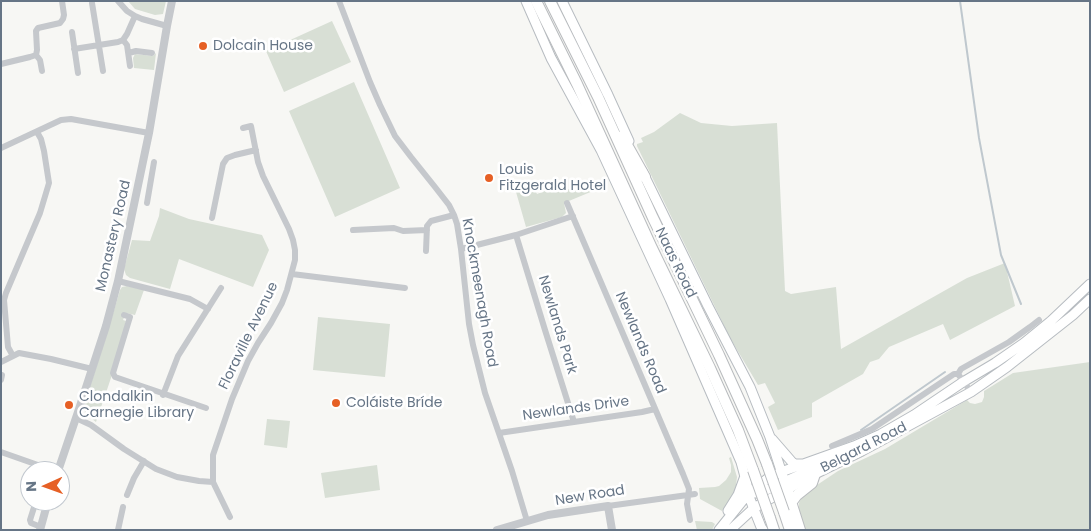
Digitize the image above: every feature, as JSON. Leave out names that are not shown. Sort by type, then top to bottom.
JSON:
[{"type":"highway","name":"Naas Road","points":[[536,1],[577,84],[738,430],[751,485],[770,518],[774,530]]},
{"type":"highway","name":"Naas Road","points":[[550,1],[598,97],[731,380],[767,464],[790,530]]},
{"type":"highway","points":[[546,23],[600,150]]},
{"type":"highway","points":[[598,97],[645,177]]},
{"type":"highway","points":[[792,504],[797,495],[812,483],[814,474]]},
{"type":"highway","points":[[786,486],[800,530]]},
{"type":"main road","name":"Naas Road","points":[[526,1],[551,58],[600,150],[685,334],[751,485]]},
{"type":"main road","points":[[562,1],[711,313],[750,387],[770,437],[786,486]]},
{"type":"main road","name":"Belgard Road","points":[[751,485],[781,472],[854,446],[925,409],[960,378],[995,363],[1024,343],[1051,321],[1090,284]]},
{"type":"main road","name":"Belgard Road","points":[[730,530],[756,507],[786,486],[852,455],[971,392],[1007,367],[1073,315],[1090,299]]},
{"type":"main road","name":"Belgard Road","points":[[960,378],[973,383],[1007,367]]},
{"type":"main road","name":"Belgard Road","points":[[925,409],[933,407],[958,392],[971,392]]},
{"type":"main road","points":[[770,437],[792,462],[795,464],[806,464]]},
{"type":"main road","points":[[751,485],[762,492],[786,486],[810,469],[852,455]]},
{"type":"main road","points":[[751,485],[758,521],[764,530]]},
{"type":"main road","points":[[718,530],[751,485]]},
{"type":"main road","points":[[718,530],[738,495],[751,485]]},
{"type":"main road","points":[[756,507],[764,530]]},
{"type":"main road","points":[[742,519],[750,518],[758,521]]},
{"type":"street","points":[[42,71],[40,60],[36,55],[36,31],[38,28],[60,23],[64,15],[62,1]]},
{"type":"street","points":[[118,1],[127,11],[135,16],[167,26]]},
{"type":"street","name":"Monastery Road","points":[[60,461],[106,326],[118,281],[149,133],[172,1]]},
{"type":"street","name":"Knockmeenagh Road","points":[[339,1],[380,106],[396,136],[410,157],[449,205],[454,215],[461,249],[473,344],[485,393],[527,521]]},
{"type":"street","points":[[92,4],[103,71]]},
{"type":"street","points":[[74,48],[123,40],[135,16]]},
{"type":"street","points":[[72,32],[78,73]]},
{"type":"street","points":[[123,40],[129,53],[130,66]]},
{"type":"street","points":[[129,53],[136,51],[152,53]]},
{"type":"street","points":[[1,64],[36,55]]},
{"type":"street","points":[[1,148],[61,120],[71,119],[149,133]]},
{"type":"street","name":"Floraville Avenue","points":[[230,517],[213,482],[213,454],[232,399],[248,361],[282,303],[296,260],[293,240],[258,162],[251,126],[243,128]]},
{"type":"street","points":[[13,356],[8,347],[4,293],[40,213],[49,183],[44,151],[37,132]]},
{"type":"street","points":[[212,218],[223,164],[227,158],[256,150]]},
{"type":"street","points":[[147,203],[154,162]]},
{"type":"street","points":[[138,186],[150,188]]},
{"type":"street","name":"Newlands Road","points":[[567,202],[692,494],[687,504],[690,520]]},
{"type":"street","points":[[426,251],[427,226],[431,221],[454,215]]},
{"type":"street","points":[[461,249],[572,216]]},
{"type":"street","points":[[353,230],[394,228],[404,231],[426,230]]},
{"type":"street","name":"Newlands Park","points":[[516,234],[574,422]]},
{"type":"street","points":[[292,274],[405,288]]},
{"type":"street","points":[[118,281],[190,299],[208,309]]},
{"type":"street","points":[[163,394],[178,356],[221,288]]},
{"type":"street","points":[[124,316],[130,317],[114,373],[115,377],[206,408]]},
{"type":"street","name":"Belgard Road","points":[[832,446],[872,429],[954,374],[960,378],[961,369],[1009,342],[1039,320]]},
{"type":"street","points":[[1,362],[19,353],[92,369]]},
{"type":"street","points":[[960,378],[971,392]]},
{"type":"street","name":"Newlands Drive","points":[[499,433],[642,412],[655,408]]},
{"type":"street","points":[[76,418],[91,424],[124,449],[156,469],[177,477],[213,482]]},
{"type":"street","points":[[1,452],[24,461]]},
{"type":"street","points":[[127,495],[144,461]]},
{"type":"street","name":"New Road","points":[[502,529],[553,514],[692,494]]},
{"type":"street","points":[[608,506],[612,530]]},
{"type":"street","points":[[118,530],[123,508]]},
{"type":"street","points":[[33,511],[30,523],[40,529],[45,511]]},
{"type":"shaded area","points":[[128,1],[166,1],[163,14],[155,15],[135,9]]},
{"type":"shaded area","points":[[332,21],[351,62],[284,92],[266,51]]},
{"type":"shaded area","points":[[156,53],[154,70],[134,68],[133,58],[135,54],[153,56]]},
{"type":"shaded area","points":[[354,82],[400,188],[335,217],[289,111]]},
{"type":"shaded area","points":[[680,113],[701,123],[732,126],[777,123],[785,291],[791,294],[836,287],[841,349],[967,278],[1005,263],[1015,306],[950,340],[943,324],[889,347],[879,359],[870,362],[863,374],[812,403],[812,417],[778,430],[768,407],[775,403],[765,383],[758,385],[730,338],[637,146],[637,144],[643,142],[641,138],[654,132]]},
{"type":"shaded area","points":[[528,187],[531,192],[535,190],[537,194],[552,188],[593,191],[564,203],[566,213],[562,217],[526,227],[516,192]]},
{"type":"shaded area","points":[[160,208],[189,219],[262,235],[269,250],[253,287],[179,259],[170,289],[130,278],[126,275],[124,269],[132,240],[150,241]]},
{"type":"shaded area","points":[[127,286],[144,290],[135,315],[126,313],[123,320],[126,321],[112,375],[96,422],[88,416],[83,408],[120,290],[122,287]]},
{"type":"shaded area","points":[[318,317],[390,324],[385,377],[313,370]]},
{"type":"shaded area","points":[[1090,362],[1090,530],[804,530],[799,509],[801,499],[814,487],[838,471],[885,449],[967,400],[975,404],[982,402],[984,391],[1013,373]]},
{"type":"shaded area","points":[[267,419],[290,421],[287,448],[264,445]]},
{"type":"shaded area","points":[[731,457],[737,477],[736,486],[733,496],[722,511],[700,499],[699,488],[719,486],[726,480],[731,472],[729,458]]},
{"type":"shaded area","points":[[377,465],[380,490],[325,498],[321,473]]},
{"type":"shaded area","points":[[695,521],[712,522],[715,524],[712,530],[697,530]]},
{"type":"waterway","points":[[960,1],[979,138],[1001,255],[1021,304]]},
{"type":"waterway","points":[[861,430],[945,372]]},
{"type":"place","name":"Dolcain House","points":[[203,46]]},
{"type":"place","name":"Louis Fitzgerald Hotel","points":[[489,178]]},
{"type":"place","name":"Coláiste Bríde","points":[[336,403]]},
{"type":"place","name":"Clondalkin Carnegie Library","points":[[69,405]]}]
